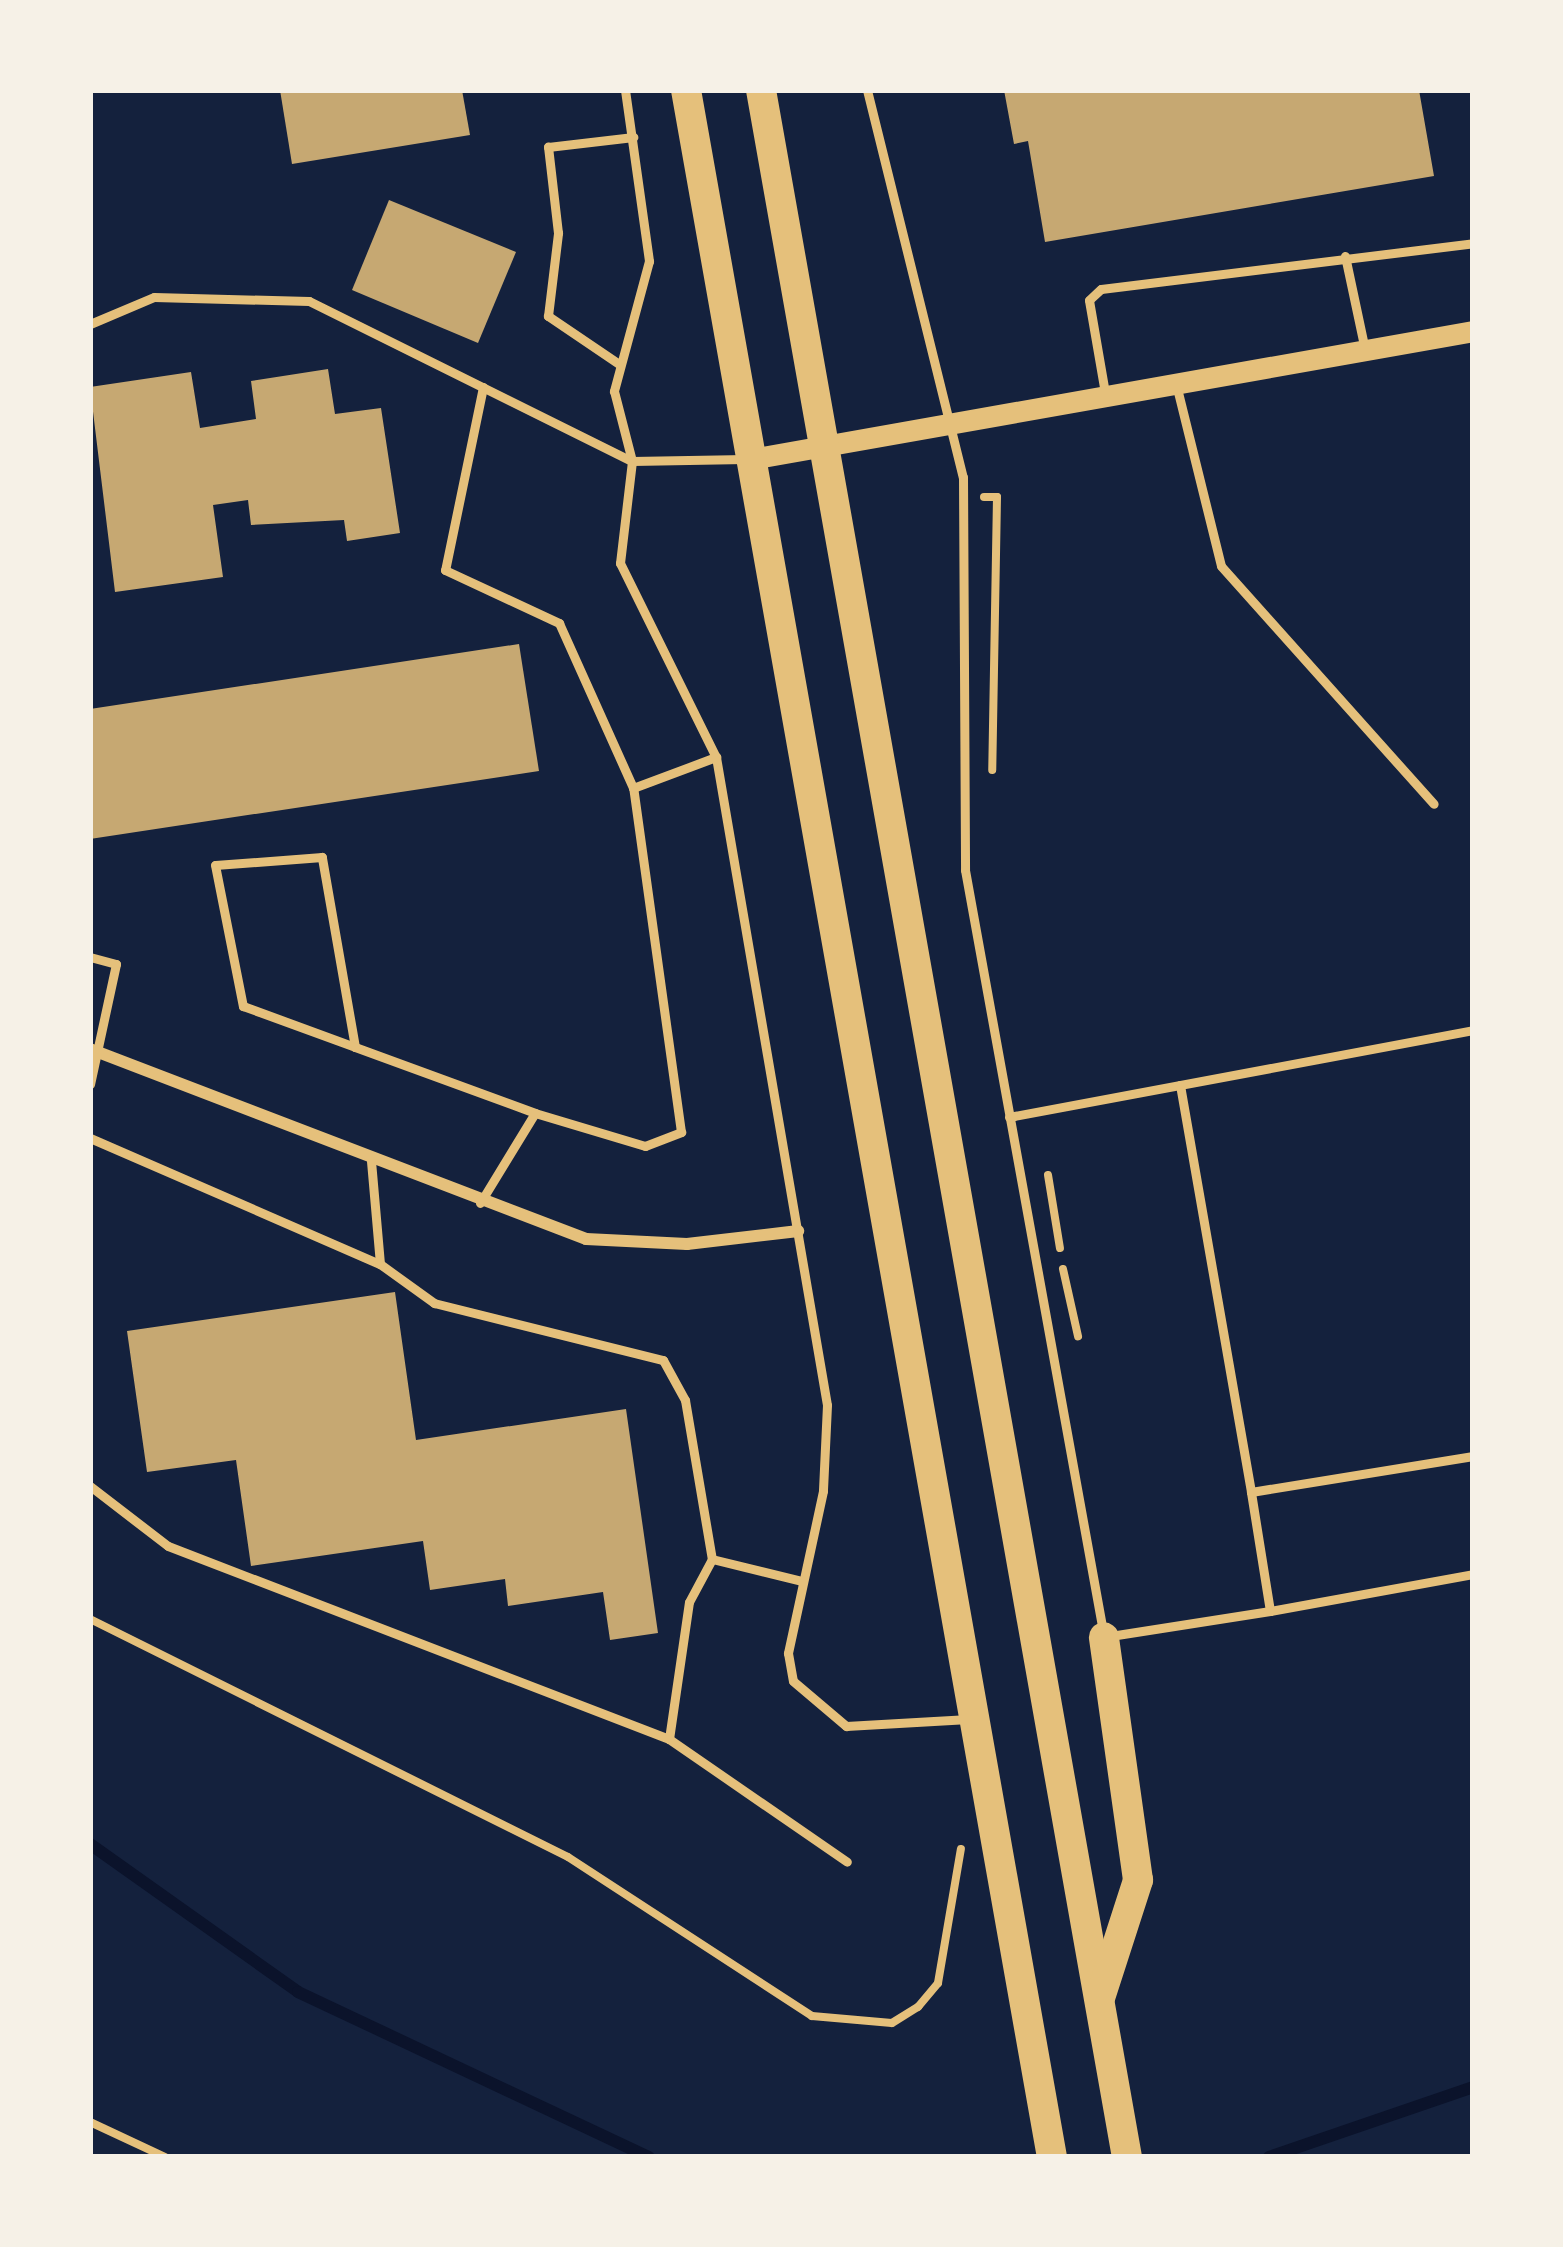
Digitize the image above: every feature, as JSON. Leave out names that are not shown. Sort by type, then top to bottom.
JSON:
[{"type":"main road","points":[[686,90],[1052,2157]]},
{"type":"main road","points":[[761,90],[1127,2157]]},
{"type":"main road","points":[[1100,1998],[1138,1880],[1104,1637]]},
{"type":"street","points":[[751,459],[1473,331]]},
{"type":"street","points":[[92,1050],[480,1204],[637,1245],[798,1231]]},
{"type":"lane","points":[[625,90],[649,261],[619,364],[613,406],[632,461],[623,583],[716,757],[798,1231],[828,1445],[788,1653],[808,1704],[871,1730],[973,1718]]},
{"type":"lane","points":[[867,90],[954,424],[964,496],[959,803],[1009,1117],[1104,1637],[1473,1574]]},
{"type":"lane","points":[[619,364],[548,316],[558,233],[548,147],[633,137]]},
{"type":"lane","points":[[1106,397],[1090,300],[1101,289],[1473,243]]},
{"type":"lane","points":[[1345,256],[1365,350]]},
{"type":"lane","points":[[90,324],[154,297],[309,301],[632,461],[751,459]]},
{"type":"lane","points":[[1177,384],[1221,566],[1434,804]]},
{"type":"lane","points":[[355,1048],[322,857],[215,865],[243,1006],[355,1048],[535,1113],[645,1146],[681,1132],[633,788],[559,623],[446,569],[483,387]]},
{"type":"lane","points":[[633,788],[716,757]]},
{"type":"lane","points":[[90,957],[116,964],[92,1050],[90,1084]]},
{"type":"lane","points":[[1009,1117],[1473,1030]]},
{"type":"lane","points":[[1180,1085],[1270,1611]]},
{"type":"lane","points":[[480,1204],[535,1113]]},
{"type":"lane","points":[[90,1138],[380,1264],[434,1303],[663,1360],[685,1400],[712,1559],[689,1602],[669,1739]]},
{"type":"lane","points":[[371,1161],[380,1264]]},
{"type":"lane","points":[[1251,1492],[1473,1456]]},
{"type":"lane","points":[[90,1486],[168,1546],[669,1739],[848,1862]]},
{"type":"lane","points":[[712,1559],[802,1581]]},
{"type":"path","points":[[964,496],[997,497],[992,782]]},
{"type":"path","points":[[1033,1112],[1080,1350]]},
{"type":"path","points":[[90,1619],[568,1857],[812,2016],[856,2026],[892,2023],[938,1983],[952,1877],[988,1808]]},
{"type":"path","points":[[90,2122],[165,2157]]},
{"type":"building","points":[[280,90],[462,90],[470,135],[292,164]]},
{"type":"building","points":[[1004,90],[1419,90],[1434,176],[1045,242],[1028,141],[1014,144]]},
{"type":"building","points":[[389,200],[516,252],[478,343],[352,290]]},
{"type":"building","points":[[328,369],[335,414],[381,408],[400,533],[347,541],[344,520],[251,525],[248,500],[213,505],[223,577],[115,592],[90,387],[191,372],[200,428],[256,419],[251,381]]},
{"type":"building","points":[[519,644],[539,771],[90,839],[90,709]]},
{"type":"building","points":[[395,1292],[416,1440],[626,1409],[658,1633],[610,1640],[603,1592],[508,1606],[505,1579],[430,1590],[423,1541],[251,1566],[236,1460],[147,1472],[127,1331]]},
{"type":"waterway","points":[[90,1844],[298,1992],[649,2157]]},
{"type":"waterway","points":[[1269,2157],[1473,2087]]}]
